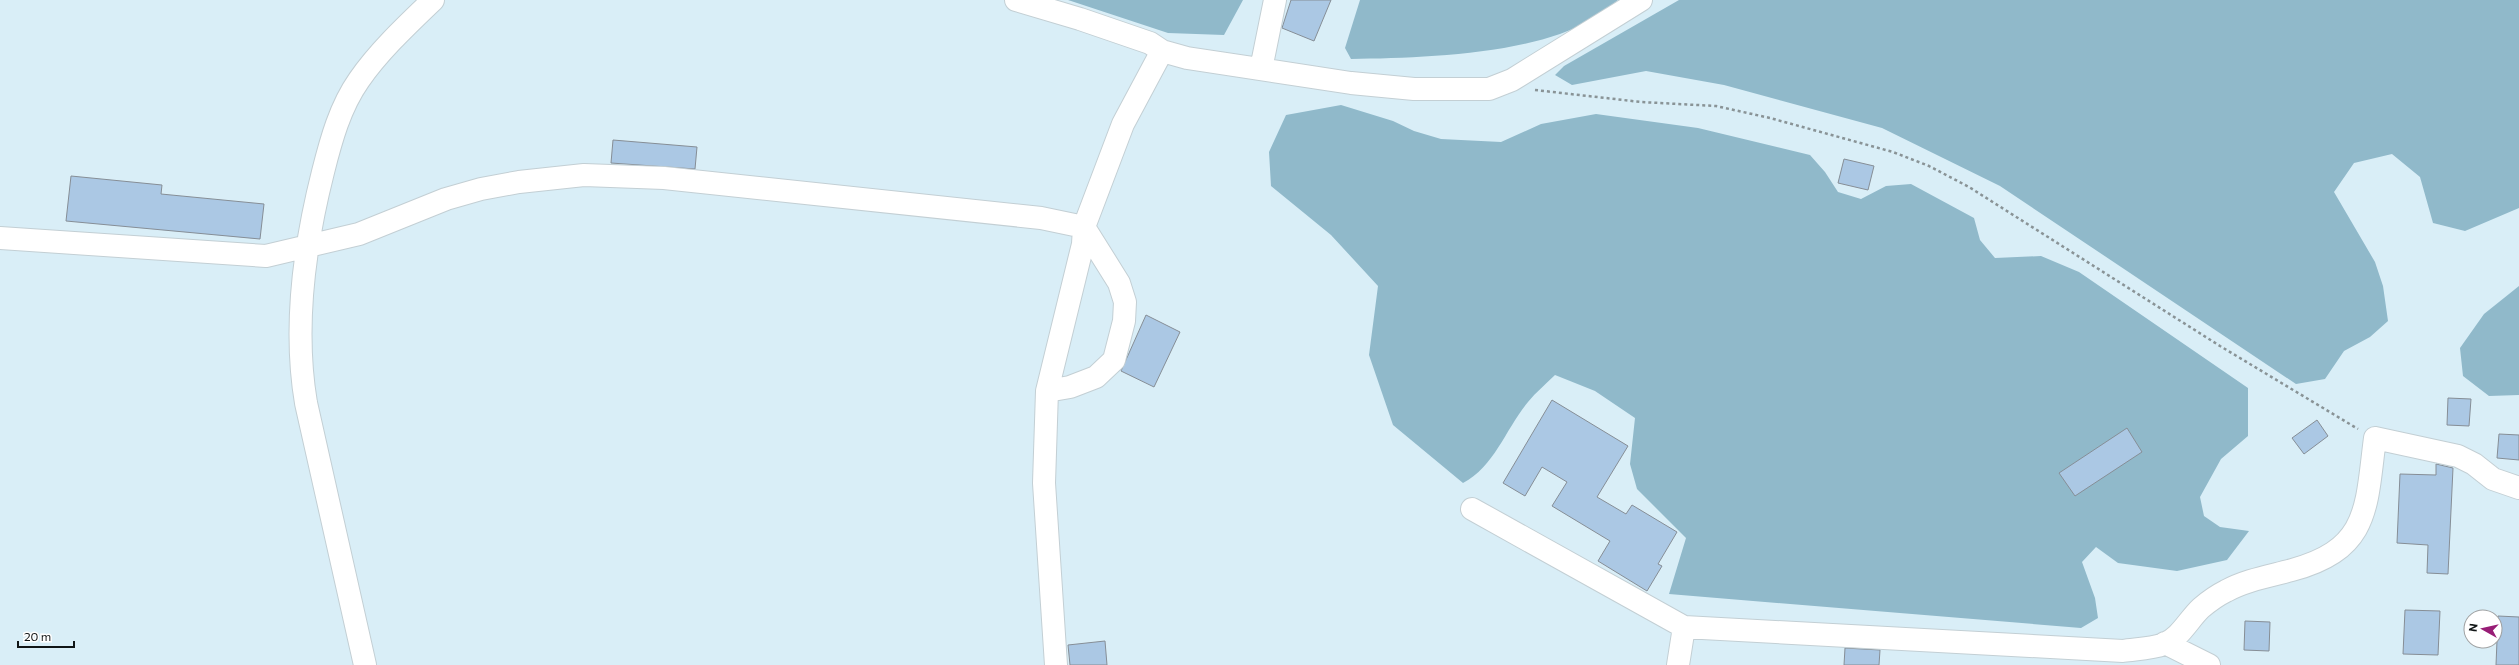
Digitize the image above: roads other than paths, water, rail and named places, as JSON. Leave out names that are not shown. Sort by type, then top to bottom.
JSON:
[{"type":"lane","points":[[365,665],[314,447],[300,372],[301,297],[307,247],[330,144],[342,111],[359,80],[433,0]]},
{"type":"lane","points":[[1016,0],[1150,43],[1162,51],[1187,58],[1352,83],[1414,89],[1489,89],[1512,80],[1641,0]]},
{"type":"lane","points":[[1261,69],[1275,0]]},
{"type":"lane","points":[[1056,665],[1044,483],[1047,391],[1083,244],[1084,227],[1123,124],[1162,51]]},
{"type":"lane","points":[[0,238],[266,256],[359,234],[446,199],[481,189],[519,182],[584,175],[664,178],[1041,218],[1084,227],[1119,283],[1125,302],[1124,321],[1114,360],[1096,377],[1070,387],[1047,391]]},
{"type":"lane","points":[[1472,509],[1684,627],[2122,651],[2165,643],[2183,628],[2201,608],[2225,591],[2246,582],[2316,563],[2341,549],[2357,530],[2366,504],[2375,438],[2458,456],[2474,464],[2492,479],[2519,488]]},
{"type":"lane","points":[[1678,665],[1684,627]]},
{"type":"lane","points":[[2165,643],[2209,665]]}]
